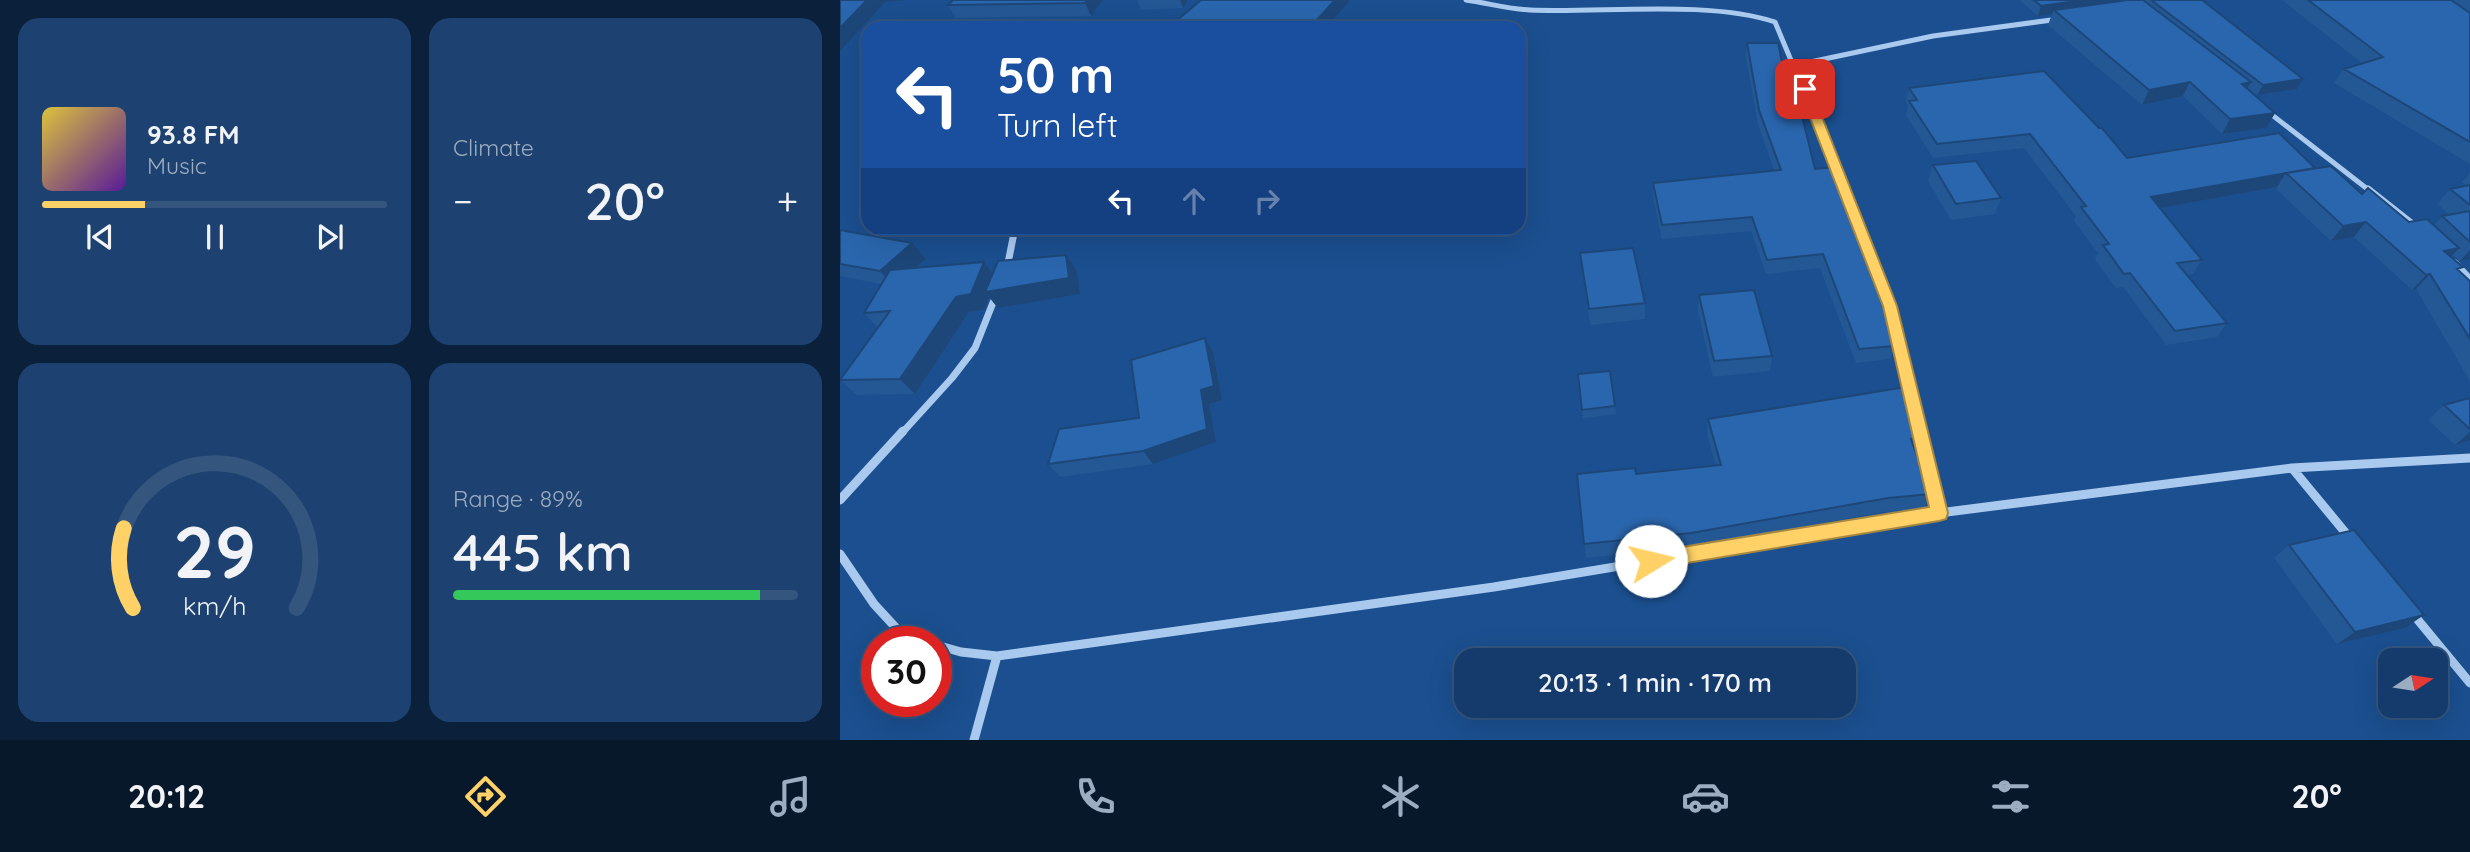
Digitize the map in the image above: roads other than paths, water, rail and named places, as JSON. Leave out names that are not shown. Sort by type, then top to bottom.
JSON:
[{"type":"street","points":[[1465,0],[1527,10],[1689,2]]},
{"type":"street","points":[[1762,12],[1774,20],[1796,65],[1840,179]]},
{"type":"street","points":[[1796,65],[1933,36],[2071,17]]},
{"type":"street","points":[[2263,108],[2418,228]]},
{"type":"street","points":[[1002,280],[1013,235]]},
{"type":"street","points":[[2445,254],[2470,279]]},
{"type":"street","points":[[1880,281],[1890,306],[1939,513]]},
{"type":"street","points":[[840,500],[952,378],[975,348],[998,291]]},
{"type":"street","points":[[952,649],[997,656],[1494,587],[1939,513],[2292,468],[2470,458]]},
{"type":"street","points":[[2292,468],[2354,543]]},
{"type":"street","points":[[840,554],[874,604],[894,626]]},
{"type":"street","points":[[2408,607],[2470,683]]},
{"type":"street","points":[[974,740],[997,656]]}]
